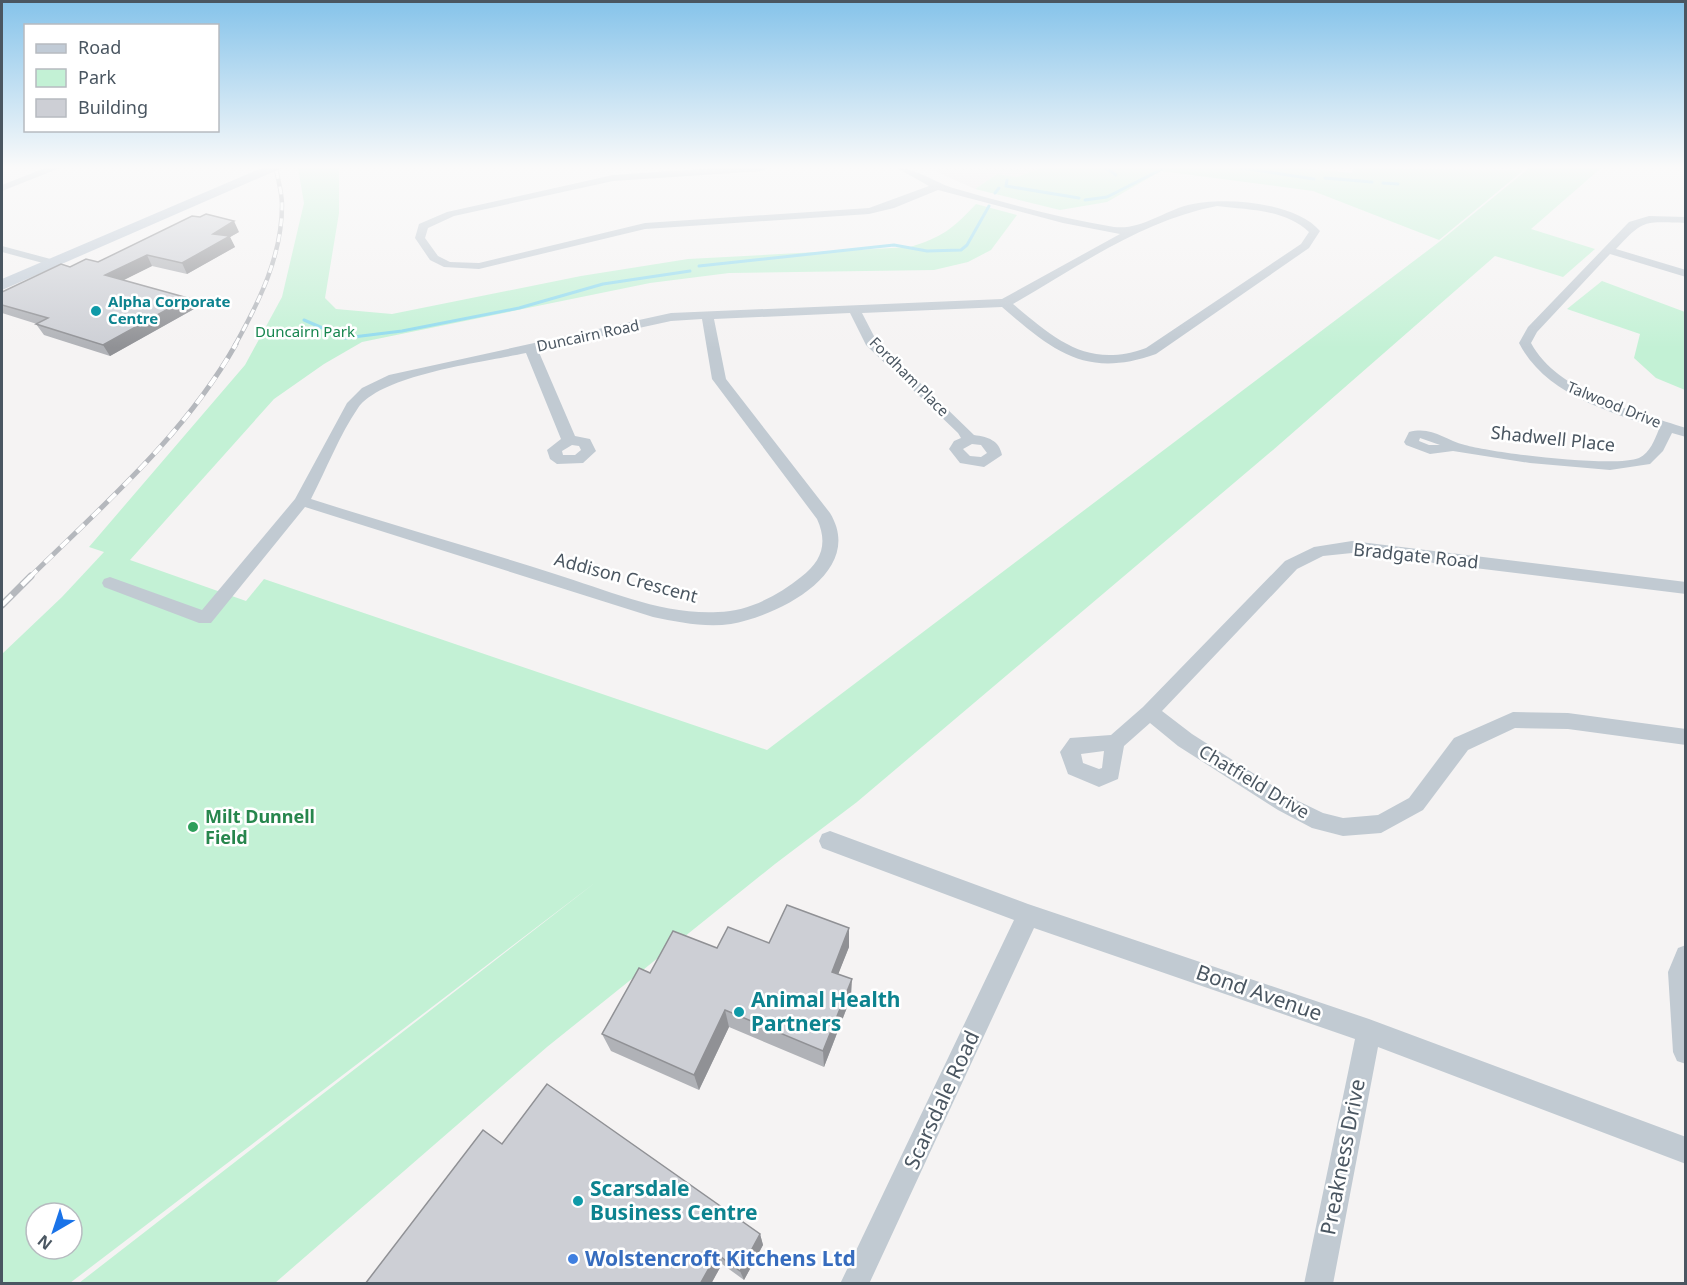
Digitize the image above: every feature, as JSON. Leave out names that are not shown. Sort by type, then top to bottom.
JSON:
[{"type":"main road","points":[[2,285],[47,261],[123,228]]},
{"type":"main road","points":[[2,275],[47,261]]},
{"type":"street","points":[[423,228],[420,238],[434,258],[448,265],[479,266],[643,228]]},
{"type":"street","points":[[1075,228],[1081,232],[1084,242],[1082,258]]},
{"type":"street","points":[[1091,228],[1131,232]]},
{"type":"street","name":"Duncairn Road","points":[[110,582],[205,618],[302,501],[352,406],[367,391],[394,378],[671,317],[1005,303],[1082,258],[1141,228]]},
{"type":"street","name":"Duncairn Road","points":[[1005,303],[1069,352],[1098,359],[1131,359],[1151,351],[1305,246],[1315,231],[1312,228]]},
{"type":"street","name":"Talwood Drive","points":[[1632,228],[1608,250],[1532,330],[1525,344],[1532,360],[1558,382],[1686,433]]},
{"type":"street","points":[[2,249],[47,261]]},
{"type":"street","points":[[1608,250],[1686,274]]},
{"type":"street","name":"Fordham Place","points":[[854,310],[872,342],[970,440]]},
{"type":"street","name":"Addison Crescent","points":[[302,501],[619,600],[678,616],[698,619],[738,616],[780,601],[796,591],[828,562],[832,552],[831,533],[825,517],[719,379],[707,314]]},
{"type":"street","points":[[531,348],[569,440]]},
{"type":"street","name":"Shadwell Place","points":[[1450,447],[1591,465],[1625,465],[1647,460],[1660,444],[1667,427]]},
{"type":"street","name":"Bradgate Road","points":[[1115,743],[1150,712],[1291,565],[1320,551],[1352,547],[1686,588]]},
{"type":"street","name":"Chatfield Drive","points":[[1150,712],[1185,740],[1285,804],[1319,821],[1343,827],[1381,824],[1416,804],[1461,744],[1513,720],[1568,721],[1686,737]]},
{"type":"street","name":"Bond Avenue","points":[[830,841],[1028,915],[1369,1030],[1686,1151]]},
{"type":"street","name":"Scarsdale Road","points":[[854,1284],[1028,915]]},
{"type":"street","points":[[1686,956],[1680,972],[1686,1052]]},
{"type":"street","name":"Preakness Drive","points":[[1318,1284],[1369,1030]]},
{"type":"green space","name":"Duncairn Park","points":[[298,228],[337,228],[325,298],[336,309],[392,314],[581,276],[688,259],[910,247],[930,240],[950,228],[1007,228],[991,250],[968,262],[934,270],[729,273],[650,283],[362,342],[324,364],[274,399],[130,560],[246,601],[264,579],[767,750],[1456,228],[1532,228],[1595,249],[1563,277],[1495,256],[1273,450],[857,802],[775,864],[547,1047],[275,1283],[79,1283],[596,882],[70,1283],[2,1284],[2,654],[62,597],[104,552],[89,547],[245,365],[282,297]]},
{"type":"green space","points":[[1408,228],[1454,228],[1439,240]]},
{"type":"green space","points":[[1602,281],[1685,312],[1685,390],[1656,378],[1634,358],[1640,334],[1567,309]]},
{"type":"building","points":[[168,228],[223,228],[213,234],[230,236],[182,263],[147,255],[105,275],[188,298],[103,345],[36,324],[48,318],[2,305],[2,292],[61,264],[70,267],[86,259],[98,262]]},
{"type":"building","name":"Animal Health Partners","points":[[787,905],[849,928],[832,972],[852,979],[823,1051],[725,1010],[694,1075],[602,1034],[639,968],[650,973],[673,931],[717,948],[728,927],[769,943]]},
{"type":"building","name":"Scarsdale Business Centre","points":[[547,1084],[760,1234],[740,1271],[717,1254],[700,1284],[365,1284],[483,1130],[502,1144]]},
{"type":"waterway","points":[[699,266],[894,245],[927,251],[961,250],[967,245],[977,228]]},
{"type":"waterway","points":[[338,336],[345,338],[402,331],[519,308],[603,284],[690,271]]},
{"type":"waterway","points":[[304,320],[332,332]]},
{"type":"railway","points":[[235,345],[268,278],[280,228]]},
{"type":"railway","points":[[29,578],[114,496],[167,439],[192,409],[236,344]]},
{"type":"railway","points":[[2,605],[29,578]]},
{"type":"place","name":"Alpha Corporate Centre","points":[[96,311]]},
{"type":"place","name":"Milt Dunnell Field","points":[[193,827]]},
{"type":"place","name":"Animal Health Partners","points":[[739,1012]]},
{"type":"place","name":"Scarsdale Business Centre","points":[[578,1201]]},
{"type":"place","name":"Wolstencroft Kitchens Ltd","points":[[573,1259]]}]
